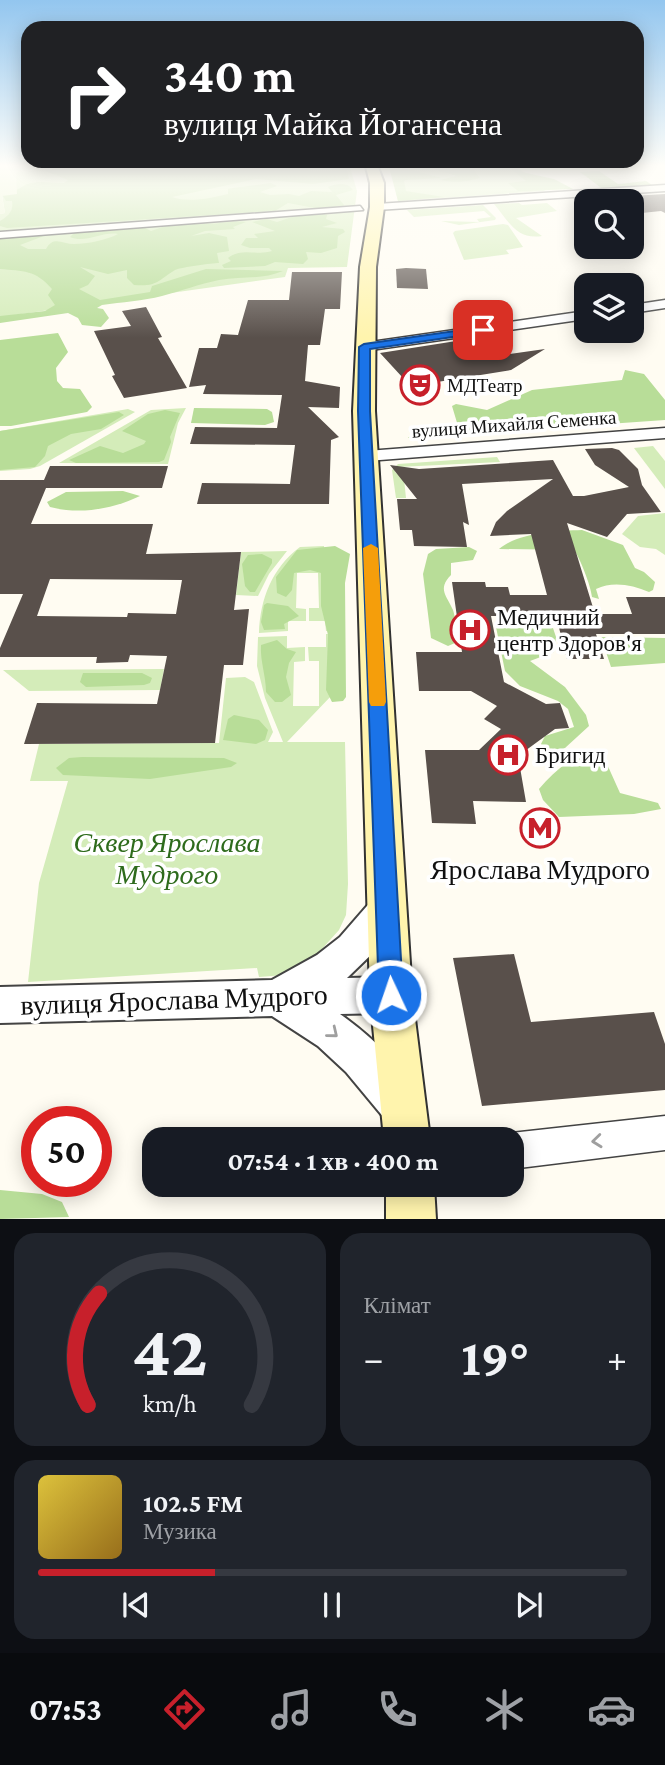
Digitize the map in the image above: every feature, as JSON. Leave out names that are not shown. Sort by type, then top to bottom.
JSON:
[{"type":"main road","points":[[368,224],[364,347],[367,456],[386,909],[391,995],[405,1124]]},
{"type":"main road","points":[[410,1197],[411,1219]]},
{"type":"street","points":[[0,235],[151,224]]},
{"type":"street","points":[[644,307],[665,304]]},
{"type":"street","points":[[364,347],[574,317]]},
{"type":"street","name":"вулиця Михайля Семенка","points":[[367,456],[665,433]]},
{"type":"street","points":[[275,997],[317,979],[345,958],[386,909]]},
{"type":"street","name":"вулиця Ярослава Мудрого","points":[[0,1005],[391,995]]},
{"type":"street","points":[[275,997],[313,1017],[349,1046],[405,1124]]},
{"type":"street","points":[[524,1149],[665,1133]]},
{"type":"green space","points":[[0,224],[353,224],[347,267],[288,268],[285,277],[0,317]]},
{"type":"green space","points":[[0,224],[72,224],[7,228]]},
{"type":"green space","points":[[107,224],[143,227],[151,231],[171,224],[241,224],[233,227],[235,229],[205,231],[191,236],[209,233],[227,237],[229,251],[217,253],[219,263],[175,270],[148,285],[134,285],[127,278],[127,270],[108,274],[80,267],[95,276],[88,285],[79,289],[100,300],[150,292],[152,286],[206,269],[283,271],[267,276],[219,280],[155,298],[102,305],[97,308],[103,309],[109,318],[101,327],[82,325],[78,318],[68,313],[0,323],[0,316],[45,311],[55,305],[48,295],[52,289],[40,278],[22,271],[0,269],[0,236],[49,234],[20,245],[28,249],[46,249],[55,241],[85,243],[118,234],[82,239],[70,237],[75,232]]},
{"type":"green space","points":[[257,224],[334,224],[322,227],[343,229],[345,232],[338,236],[337,248],[321,253],[306,252],[308,259],[303,264],[275,262],[265,266],[224,268],[222,265],[231,261],[228,258],[238,253],[272,251],[269,248],[241,245],[246,238],[258,238],[254,234],[275,231]]},
{"type":"green space","points":[[510,224],[525,224],[542,236],[526,235]]},
{"type":"green space","points":[[508,225],[523,247],[506,250],[509,254],[464,260],[453,233],[455,231]]},
{"type":"green space","points":[[58,333],[68,352],[56,368],[57,381],[63,388],[80,389],[92,407],[87,412],[0,426],[0,340]]},
{"type":"green space","points":[[625,370],[644,374],[665,400],[665,420],[408,438],[416,430],[458,426],[452,406],[456,404],[487,410],[532,390],[622,380]]},
{"type":"green space","points":[[186,408],[178,423],[168,464],[59,463],[151,410]]},
{"type":"green space","points":[[194,408],[267,409],[272,412],[274,422],[265,425],[191,423]]},
{"type":"green space","points":[[128,409],[135,412],[40,466],[0,471],[0,431]]},
{"type":"green space","points":[[165,410],[180,413],[164,460],[76,463],[69,460],[100,446],[123,453],[144,444],[146,441],[122,431],[148,414]]},
{"type":"green space","points":[[119,412],[124,415],[101,429],[71,434],[48,446],[45,456],[35,467],[0,470],[0,431]]},
{"type":"green space","points":[[653,446],[665,461],[665,489],[634,448]]},
{"type":"green space","points":[[497,457],[500,462],[398,467],[395,472],[404,479],[406,498],[396,498],[392,470],[398,464]]},
{"type":"green space","points":[[123,491],[140,496],[108,507],[85,510],[50,507],[47,502],[66,492]]},
{"type":"green space","points":[[665,513],[665,555],[656,549],[640,547],[622,534],[638,516]]},
{"type":"green space","points":[[582,530],[623,545],[635,568],[655,582],[653,590],[649,592],[629,586],[609,585],[596,589],[599,599],[592,597],[585,572],[574,550],[499,549],[528,536]]},
{"type":"green space","points":[[324,546],[329,631],[326,631],[325,621],[309,621],[309,608],[319,608],[318,573],[297,573],[296,608],[306,609],[306,621],[288,621],[288,631],[259,633],[265,596],[275,574],[300,547]]},
{"type":"green space","points":[[335,546],[350,554],[345,583],[346,697],[343,701],[332,702],[326,690],[328,635],[321,606],[321,573],[310,570],[294,573],[292,590],[286,597],[277,593],[276,577],[297,550]]},
{"type":"green space","points":[[469,547],[477,551],[473,560],[451,563],[451,575],[445,584],[444,592],[454,613],[457,639],[448,646],[431,638],[423,574],[428,554],[436,549]]},
{"type":"green space","points":[[287,551],[269,574],[258,596],[236,595],[241,552]]},
{"type":"green space","points":[[262,554],[272,559],[272,563],[255,592],[250,592],[245,586],[242,564],[248,555]]},
{"type":"green space","points":[[267,603],[288,606],[299,616],[284,624],[285,629],[264,630],[261,622],[264,605]]},
{"type":"green space","points":[[535,617],[552,625],[556,637],[554,652],[530,661],[565,687],[586,715],[589,726],[565,748],[548,757],[541,744],[545,736],[574,727],[568,709],[558,701],[520,686],[505,671],[496,627],[497,621]]},
{"type":"green space","name":"Сквер Ярослава Мудрого","points":[[326,634],[329,634],[333,694],[287,742],[345,742],[348,884],[346,915],[339,930],[312,960],[284,975],[259,977],[257,968],[28,982],[39,883],[68,781],[30,781],[39,744],[219,743],[226,678],[245,677],[254,682],[273,732],[268,742],[283,742],[265,698],[257,666],[258,637],[287,636],[287,648],[305,647],[305,661],[294,662],[293,706],[319,706],[319,661],[309,661],[308,647],[326,647]]},
{"type":"green space","points":[[601,637],[665,638],[665,663],[611,667]]},
{"type":"green space","points":[[277,640],[287,649],[296,652],[289,663],[286,677],[291,695],[282,702],[275,702],[266,692],[261,657],[261,645]]},
{"type":"green space","points":[[164,669],[160,690],[29,691],[3,670]]},
{"type":"green space","points":[[83,673],[142,673],[152,678],[150,683],[144,685],[86,687],[80,682]]},
{"type":"green space","points":[[234,715],[259,720],[268,730],[265,740],[256,744],[223,740],[228,719]]},
{"type":"green space","points":[[595,749],[602,753],[620,793],[658,803],[661,809],[634,814],[559,817],[543,800],[539,789],[564,765]]},
{"type":"green space","points":[[69,758],[224,758],[237,763],[231,767],[150,779],[63,775],[56,768]]},
{"type":"green space","points":[[0,1190],[21,1192],[21,1197],[50,1197],[62,1202],[69,1217],[0,1219]]},
{"type":"building","points":[[396,269],[426,269],[428,289],[397,288]]},
{"type":"building","points":[[292,272],[342,272],[340,309],[325,309],[320,345],[308,345],[305,381],[340,387],[339,408],[308,407],[339,437],[331,440],[329,504],[197,504],[202,483],[290,484],[295,445],[190,444],[195,427],[277,428],[282,395],[203,394],[206,385],[189,387],[199,348],[217,348],[221,334],[238,335],[248,300],[289,300]]},
{"type":"building","points":[[146,307],[162,337],[158,338],[187,388],[124,398],[94,331],[131,326],[122,311]]},
{"type":"building","points":[[469,339],[488,357],[545,349],[511,370],[431,383],[435,387],[415,391],[380,353]]},
{"type":"building","points":[[585,449],[619,450],[638,469],[642,485],[661,512],[627,514],[607,537],[567,523],[595,614],[632,614],[626,597],[665,597],[665,634],[596,634],[604,659],[567,659],[556,616],[491,616],[504,682],[546,704],[560,703],[569,728],[555,729],[518,756],[526,802],[473,801],[476,824],[432,823],[425,750],[479,750],[501,729],[484,719],[497,706],[471,691],[419,691],[416,652],[462,652],[452,582],[485,582],[486,587],[508,587],[510,595],[547,595],[531,534],[490,536],[496,522],[507,511],[553,479],[462,484],[469,525],[463,522],[467,547],[414,546],[412,530],[400,530],[397,499],[417,499],[390,465],[419,469],[553,460],[573,496],[584,496],[629,487],[595,465]]},
{"type":"building","points":[[50,466],[168,466],[162,488],[46,488],[31,524],[153,524],[146,554],[241,552],[234,610],[249,609],[243,665],[224,665],[215,743],[24,744],[37,703],[157,704],[167,656],[130,655],[128,662],[96,663],[97,657],[0,657],[0,648],[23,594],[0,594],[0,480],[44,480]],"holes":[[[50,579],[182,580],[176,614],[128,613],[127,617],[37,616]]]},
{"type":"building","points":[[514,954],[531,1022],[654,1012],[665,1044],[665,1090],[482,1106],[453,958]]},
{"type":"slow traffic","points":[[371,548],[377,702]]},
{"type":"place","name":"МДТеатр","points":[[420,385]]},
{"type":"place","name":"Медичний центр Здоров'я","points":[[470,630]]},
{"type":"place","name":"Бригид","points":[[508,755]]},
{"type":"place","name":"Ярослава Мудрого","points":[[540,828]]},
{"type":"route","points":[[391,995],[364,411],[364,347],[483,330]]}]
